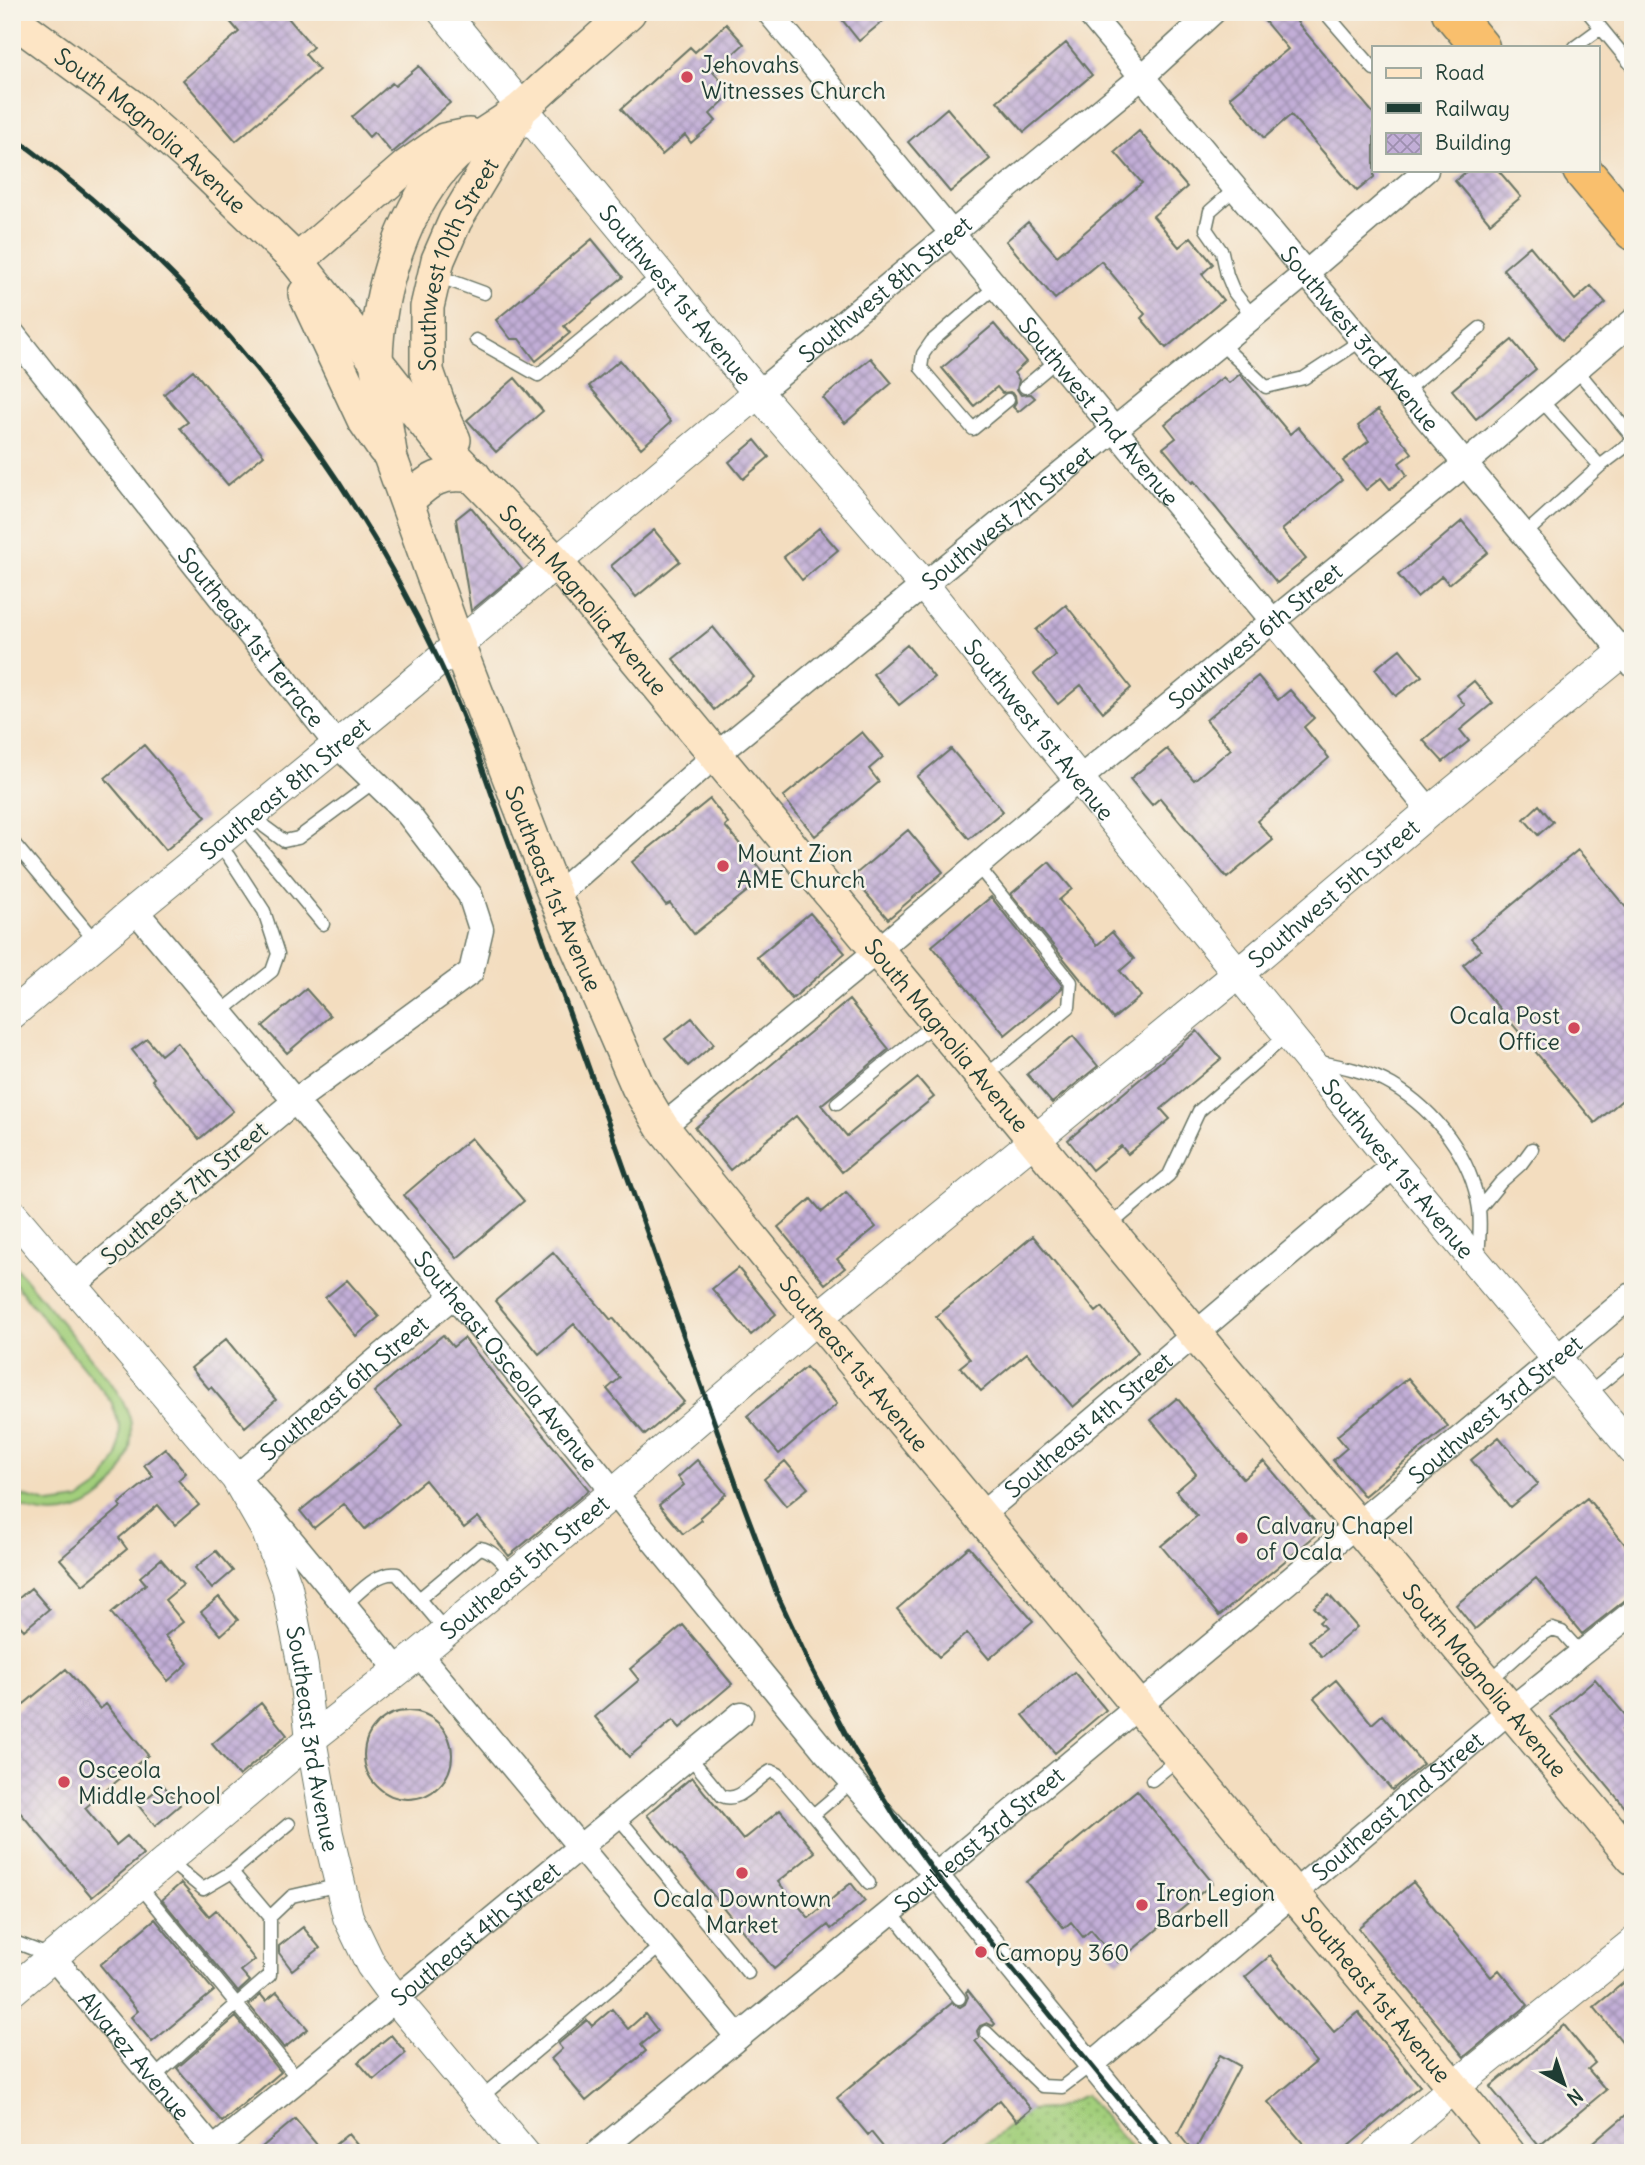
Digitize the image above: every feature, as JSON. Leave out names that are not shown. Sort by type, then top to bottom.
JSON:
[{"type":"highway","points":[[1451,12],[1476,46]]},
{"type":"highway","points":[[1584,172],[1633,231]]},
{"type":"main road","name":"Southwest 10th Street","points":[[391,459],[376,361],[383,297],[394,259],[410,220],[434,178],[456,155],[523,107],[629,12]]},
{"type":"main road","name":"South Magnolia Avenue","points":[[12,19],[131,106],[197,164],[297,261],[439,441],[556,562],[1194,1334],[1356,1524],[1633,1858]]},
{"type":"main road","name":"Southwest 10th Street","points":[[470,471],[439,408],[427,371],[427,307],[438,260],[454,221],[523,107]]},
{"type":"main road","points":[[297,261],[407,166],[444,140],[492,130]]},
{"type":"main road","name":"South Magnolia Avenue","points":[[255,220],[302,288],[364,420],[391,459]]},
{"type":"main road","name":"Southeast 1st Avenue","points":[[391,459],[458,645],[555,896],[638,1087],[662,1127],[1508,2153]]},
{"type":"main road","points":[[407,501],[440,476],[470,471]]},
{"type":"street","name":"Southwest 1st Avenue","points":[[443,12],[758,393],[923,584],[1395,1165],[1633,1450]]},
{"type":"street","name":"Southwest 2nd Avenue","points":[[769,12],[1430,811]]},
{"type":"street","name":"Southwest 3rd Avenue","points":[[1088,12],[1524,535],[1629,654]]},
{"type":"street","name":"Southwest 8th Street","points":[[556,562],[1143,76],[1213,12]]},
{"type":"street","name":"Southwest 7th Street","points":[[716,755],[1253,317],[1424,172]]},
{"type":"street","name":"Southwest 6th Street","points":[[877,951],[1079,779],[1465,464],[1633,321]]},
{"type":"street","name":"Southeast 1st Terrace","points":[[12,333],[337,745],[408,814],[470,895],[481,929],[471,972],[295,1101]]},
{"type":"street","name":"Southeast 8th Street","points":[[12,1014],[217,843],[252,826],[337,745],[556,562]]},
{"type":"street","name":"Southwest 5th Street","points":[[1035,1140],[1239,973],[1430,811],[1629,654]]},
{"type":"street","points":[[555,896],[716,755]]},
{"type":"street","name":"Southeast Osceola Avenue","points":[[135,910],[295,1101],[815,1739],[936,1875],[1163,2153]]},
{"type":"street","points":[[662,1127],[877,951]]},
{"type":"street","name":"Southeast 7th Street","points":[[74,1285],[295,1101]]},
{"type":"street","name":"Southeast 5th Street","points":[[12,1991],[311,1740],[613,1493],[817,1318],[1035,1140]]},
{"type":"street","name":"Southeast 4th Street","points":[[981,1515],[1395,1165]]},
{"type":"street","name":"Southeast 3rd Avenue","points":[[12,1214],[345,1605],[408,1662],[581,1847],[738,2037]]},
{"type":"street","name":"Southwest 3rd Street","points":[[1356,1524],[1633,1294]]},
{"type":"street","name":"Southeast 6th Street","points":[[236,1478],[453,1296]]},
{"type":"street","name":"Southeast 3rd Avenue","points":[[236,1478],[267,1532],[287,1587],[303,1667],[311,1740],[328,1834],[348,1917],[371,1965],[395,1998],[524,2153]]},
{"type":"street","name":"Southeast 3rd Street","points":[[597,2153],[1139,1707],[1356,1524]]},
{"type":"street","name":"Southeast 2nd Street","points":[[1091,2065],[1510,1710],[1633,1612]]},
{"type":"street","name":"Southeast 4th Street","points":[[212,2152],[741,1714]]},
{"type":"street","points":[[1377,2153],[1454,2087],[1633,1943]]},
{"type":"street","name":"Alvarez Avenue","points":[[53,1957],[212,2152]]},
{"type":"lane","points":[[1588,12],[1633,67]]},
{"type":"lane","points":[[1331,15],[1372,66]]},
{"type":"lane","points":[[1576,46],[1601,28]]},
{"type":"lane","points":[[1236,188],[1210,211],[1206,229],[1222,252],[1234,292],[1253,317]]},
{"type":"lane","points":[[434,275],[484,293]]},
{"type":"lane","points":[[476,340],[538,375],[661,275]]},
{"type":"lane","points":[[995,287],[932,341],[923,354],[921,368],[973,429],[1008,400]]},
{"type":"lane","points":[[1405,391],[1480,328]]},
{"type":"lane","points":[[1220,344],[1266,387],[1304,378],[1362,341]]},
{"type":"lane","points":[[1025,387],[1056,361]]},
{"type":"lane","points":[[1524,535],[1633,440],[1576,369]]},
{"type":"lane","points":[[1540,399],[1600,466]]},
{"type":"lane","points":[[252,826],[265,827],[284,841],[298,838],[374,782]]},
{"type":"lane","points":[[252,826],[323,924]]},
{"type":"lane","points":[[12,841],[96,942]]},
{"type":"lane","points":[[217,843],[264,911],[278,954],[272,971],[221,1012]]},
{"type":"lane","points":[[977,865],[1072,982],[1069,1007],[983,1078]]},
{"type":"lane","points":[[837,1103],[936,1022]]},
{"type":"lane","points":[[1107,1228],[1169,1175],[1199,1111],[1288,1033]]},
{"type":"lane","points":[[1310,1060],[1346,1067],[1391,1084],[1416,1101],[1443,1128],[1466,1162],[1479,1209],[1478,1265]]},
{"type":"lane","points":[[1479,1209],[1532,1149]]},
{"type":"lane","points":[[1587,1395],[1633,1357]]},
{"type":"lane","points":[[419,1599],[481,1548],[494,1555],[513,1575]]},
{"type":"lane","points":[[345,1605],[379,1577],[389,1573],[397,1574],[446,1631]]},
{"type":"lane","points":[[1487,1683],[1540,1636],[1552,1629],[1562,1632],[1581,1653]]},
{"type":"lane","points":[[689,1756],[722,1796],[729,1799],[736,1797],[763,1775],[771,1771],[778,1774],[869,1883]]},
{"type":"lane","points":[[1152,1780],[1180,1756]]},
{"type":"lane","points":[[813,1815],[852,1782]]},
{"type":"lane","points":[[617,1816],[748,1973]]},
{"type":"lane","points":[[168,1860],[203,1889],[232,1872],[289,1824]]},
{"type":"lane","points":[[153,2078],[270,1975],[270,1917],[232,1872]]},
{"type":"lane","points":[[139,1885],[298,2079]]},
{"type":"lane","points":[[270,1917],[292,1896],[340,1885]]},
{"type":"lane","points":[[891,1912],[959,1998]]},
{"type":"lane","points":[[12,1941],[53,1957]]},
{"type":"lane","points":[[479,2099],[662,1945]]},
{"type":"lane","points":[[986,2032],[1042,2086],[1062,2087],[1091,2065]]},
{"type":"green space","points":[[12,1263],[110,1381],[130,1418],[130,1448],[123,1469],[111,1487],[95,1501],[76,1510],[55,1514],[34,1511],[12,1502],[12,1489],[20,1495],[50,1504],[79,1500],[101,1485],[118,1456],[120,1427],[111,1401],[12,1280]]},
{"type":"green space","points":[[1086,2095],[1135,2153],[976,2153],[1029,2110],[1053,2109]]},
{"type":"building","points":[[222,12],[283,12],[313,47],[305,54],[319,70],[236,141],[183,80],[239,32]]},
{"type":"building","points":[[836,12],[894,12],[859,41]]},
{"type":"building","points":[[1257,12],[1308,12],[1297,22],[1372,112],[1374,177],[1357,191],[1291,115],[1264,138],[1230,97],[1288,49]]},
{"type":"building","points":[[726,24],[744,44],[713,72],[732,93],[710,114],[716,121],[691,143],[685,135],[662,155],[621,109],[690,47],[695,52]]},
{"type":"building","points":[[1066,43],[1092,75],[1024,132],[997,101]]},
{"type":"building","points":[[419,66],[450,103],[392,153],[374,132],[369,137],[352,117],[392,83],[395,86]]},
{"type":"building","points":[[947,108],[990,159],[950,192],[908,142]]},
{"type":"building","points":[[1139,131],[1187,187],[1153,216],[1179,247],[1191,237],[1213,264],[1202,274],[1223,300],[1166,348],[1141,318],[1145,314],[1101,261],[1055,299],[1006,241],[1028,222],[1057,256],[1142,183],[1115,152]]},
{"type":"building","points":[[1466,172],[1500,172],[1521,197],[1490,223],[1455,181]]},
{"type":"building","points":[[592,239],[623,277],[564,326],[570,333],[536,361],[519,339],[511,339],[496,320]]},
{"type":"building","points":[[1530,246],[1575,300],[1591,286],[1606,303],[1562,340],[1503,269]]},
{"type":"building","points":[[994,324],[1026,362],[1014,373],[1019,380],[1017,389],[1021,395],[1031,394],[1035,398],[1018,412],[1013,407],[1016,402],[1015,395],[1010,392],[1002,393],[997,387],[974,406],[942,368]]},
{"type":"building","points":[[1512,340],[1536,369],[1476,419],[1452,390]]},
{"type":"building","points":[[871,358],[892,383],[845,423],[823,398]]},
{"type":"building","points":[[620,360],[671,422],[641,448],[589,386]]},
{"type":"building","points":[[193,370],[264,455],[228,485],[180,428],[188,422],[164,394]]},
{"type":"building","points":[[1240,374],[1290,434],[1298,427],[1342,480],[1282,530],[1306,559],[1277,583],[1194,481],[1192,483],[1163,448],[1176,438],[1165,424],[1223,377],[1229,383]]},
{"type":"building","points":[[515,378],[543,411],[496,452],[467,420]]},
{"type":"building","points":[[1378,410],[1412,453],[1399,463],[1407,475],[1390,489],[1381,478],[1366,490],[1343,461],[1369,441],[1358,426]]},
{"type":"building","points":[[755,440],[769,457],[743,479],[729,462]]},
{"type":"building","points":[[471,507],[522,569],[471,611],[456,519]]},
{"type":"building","points":[[1462,521],[1488,552],[1449,584],[1442,576],[1417,597],[1398,575]]},
{"type":"building","points":[[819,528],[838,550],[802,580],[784,557]]},
{"type":"building","points":[[654,530],[680,561],[636,597],[611,566]]},
{"type":"building","points":[[1066,605],[1131,688],[1103,712],[1081,685],[1058,704],[1034,674],[1056,655],[1036,630]]},
{"type":"building","points":[[713,627],[754,677],[714,710],[673,659]]},
{"type":"building","points":[[907,645],[934,677],[899,705],[873,674]]},
{"type":"building","points":[[1400,649],[1422,676],[1396,696],[1375,669]]},
{"type":"building","points":[[1258,676],[1278,700],[1290,690],[1314,718],[1304,727],[1329,758],[1257,821],[1273,840],[1227,878],[1160,798],[1152,805],[1130,779],[1167,749],[1194,780],[1231,749],[1206,720]]},
{"type":"building","points":[[1474,681],[1493,703],[1460,730],[1469,741],[1443,762],[1423,740],[1465,705],[1457,695]]},
{"type":"building","points":[[862,732],[883,757],[869,769],[879,782],[815,836],[783,797]]},
{"type":"building","points":[[144,745],[206,817],[166,850],[105,778]]},
{"type":"building","points":[[951,749],[1003,811],[969,839],[917,777]]},
{"type":"building","name":"Mount Zion AME Church","points":[[710,799],[728,823],[725,826],[766,876],[694,934],[670,903],[666,905],[632,862]]},
{"type":"building","points":[[1539,805],[1553,822],[1538,835],[1524,819]]},
{"type":"building","points":[[908,830],[943,872],[888,919],[852,877]]},
{"type":"building","name":"Ocala Post Office","points":[[1578,850],[1633,916],[1633,1091],[1595,1123],[1463,965],[1481,950],[1471,939]]},
{"type":"building","points":[[1049,862],[1072,889],[1059,900],[1097,945],[1112,932],[1134,959],[1120,971],[1141,996],[1113,1019],[1011,894]]},
{"type":"building","points":[[991,897],[1062,985],[1062,988],[1005,1035],[932,946]]},
{"type":"building","points":[[810,913],[845,953],[792,999],[757,957]]},
{"type":"building","points":[[306,989],[330,1016],[287,1053],[263,1026]]},
{"type":"building","points":[[849,1000],[889,1049],[821,1105],[847,1136],[918,1078],[934,1097],[842,1172],[796,1116],[730,1170],[695,1128]]},
{"type":"building","points":[[692,1018],[714,1044],[688,1066],[665,1039]]},
{"type":"building","points":[[1197,1031],[1221,1059],[1161,1109],[1170,1119],[1128,1154],[1121,1146],[1092,1170],[1068,1140]]},
{"type":"building","points":[[1073,1036],[1098,1066],[1052,1103],[1027,1074]]},
{"type":"building","points":[[147,1039],[161,1055],[177,1042],[233,1111],[199,1139],[132,1050]]},
{"type":"building","points":[[471,1138],[524,1201],[457,1258],[404,1195]]},
{"type":"building","points":[[846,1192],[876,1227],[837,1259],[845,1268],[825,1284],[778,1227],[811,1199],[822,1212]]},
{"type":"building","points":[[1033,1236],[1096,1312],[1102,1307],[1138,1352],[1073,1407],[1027,1353],[981,1391],[960,1367],[970,1359],[936,1317]]},
{"type":"building","points":[[553,1252],[684,1402],[645,1435],[607,1389],[620,1378],[574,1324],[539,1354],[495,1301]]},
{"type":"building","points":[[738,1268],[776,1314],[751,1335],[712,1289]]},
{"type":"building","points":[[347,1280],[379,1317],[356,1336],[325,1298]]},
{"type":"building","points":[[443,1335],[453,1347],[464,1338],[589,1490],[509,1556],[478,1517],[464,1528],[425,1480],[365,1529],[344,1504],[314,1528],[300,1511],[403,1427],[374,1392]]},
{"type":"building","points":[[226,1339],[276,1400],[245,1427],[191,1368]]},
{"type":"building","points":[[806,1367],[837,1404],[779,1454],[747,1416]]},
{"type":"building","points":[[1408,1378],[1448,1426],[1364,1496],[1333,1460],[1347,1448],[1337,1436]]},
{"type":"building","name":"Calvary Chapel of Ocala","points":[[1177,1398],[1243,1479],[1264,1461],[1322,1530],[1219,1616],[1161,1546],[1197,1516],[1176,1491],[1196,1474],[1151,1420]]},
{"type":"building","points":[[1499,1437],[1538,1484],[1510,1507],[1471,1460]]},
{"type":"building","points":[[165,1448],[186,1473],[178,1480],[199,1505],[175,1525],[158,1505],[119,1538],[127,1549],[83,1585],[60,1559],[153,1476],[144,1465]]},
{"type":"building","points":[[697,1460],[726,1494],[700,1517],[702,1520],[683,1534],[659,1505],[684,1485],[678,1477]]},
{"type":"building","points":[[785,1461],[808,1488],[786,1506],[764,1479]]},
{"type":"building","points":[[1587,1498],[1633,1554],[1633,1594],[1582,1634],[1536,1578],[1475,1629],[1456,1605]]},
{"type":"building","points":[[969,1547],[1033,1621],[989,1659],[967,1633],[939,1657],[897,1609]]},
{"type":"building","points":[[216,1551],[233,1571],[212,1589],[195,1568]]},
{"type":"building","points":[[161,1559],[183,1585],[165,1600],[183,1622],[165,1636],[188,1663],[168,1681],[111,1613],[146,1584],[140,1577]]},
{"type":"building","points":[[31,1588],[49,1609],[24,1630],[12,1617],[12,1604]]},
{"type":"building","points":[[1329,1595],[1357,1627],[1322,1657],[1309,1641],[1325,1628],[1319,1622],[1324,1618],[1314,1607]]},
{"type":"building","points":[[219,1597],[238,1620],[221,1635],[201,1612]]},
{"type":"building","points":[[683,1625],[732,1684],[680,1728],[673,1720],[629,1757],[595,1717],[639,1680],[630,1669]]},
{"type":"building","name":"Osceola Middle School","points":[[66,1669],[100,1709],[106,1704],[148,1755],[85,1808],[116,1845],[127,1836],[143,1855],[92,1897],[12,1803],[12,1714]]},
{"type":"building","points":[[1074,1672],[1106,1710],[1055,1753],[1023,1715]]},
{"type":"building","points":[[1595,1679],[1632,1723],[1622,1730],[1633,1743],[1633,1817],[1550,1717]]},
{"type":"building","points":[[1336,1680],[1372,1724],[1382,1715],[1423,1764],[1392,1790],[1314,1698]]},
{"type":"building","points":[[261,1703],[287,1735],[239,1776],[212,1744]]},
{"type":"building","points":[[399,1711],[417,1711],[433,1718],[445,1730],[452,1746],[452,1764],[445,1780],[433,1792],[417,1799],[399,1799],[383,1792],[371,1780],[364,1764],[364,1746],[371,1730],[383,1718]]},
{"type":"building","name":"Ocala Downtown Market","points":[[692,1777],[743,1840],[780,1810],[815,1852],[778,1882],[809,1918],[851,1883],[865,1901],[831,1929],[828,1925],[774,1969],[647,1815]]},
{"type":"building","points":[[163,1785],[180,1805],[155,1826],[138,1805]]},
{"type":"building","points":[[1137,1790],[1213,1883],[1118,1962],[1091,1930],[1083,1937],[1071,1922],[1064,1928],[1026,1882]]},
{"type":"building","points":[[1413,1882],[1491,1977],[1499,1970],[1528,2005],[1464,2057],[1358,1928]]},
{"type":"building","points":[[181,1883],[209,1916],[216,1910],[255,1960],[241,1971],[250,1981],[238,1992],[162,1900]]},
{"type":"building","points":[[155,1919],[214,1991],[152,2042],[131,2017],[138,2011],[100,1965]]},
{"type":"building","points":[[303,1927],[320,1948],[292,1970],[279,1953],[279,1946]]},
{"type":"building","points":[[1270,1956],[1334,2032],[1358,2012],[1420,2086],[1340,2153],[1311,2153],[1268,2102],[1316,2062],[1245,1977]]},
{"type":"building","points":[[1633,1975],[1633,2055],[1594,2007]]},
{"type":"building","points":[[968,1990],[995,2024],[980,2026],[977,2031],[979,2038],[975,2041],[1031,2109],[1017,2121],[1000,2100],[936,2153],[888,2153],[871,2132],[868,2135],[837,2098],[952,2003],[960,2007],[965,2004]]},
{"type":"building","points":[[277,1992],[308,2029],[284,2048],[249,2005],[261,1995],[266,2001]]},
{"type":"building","points":[[612,2009],[628,2029],[645,2014],[658,2031],[641,2045],[646,2051],[586,2101],[551,2059],[562,2049],[558,2044],[587,2020],[592,2026]]},
{"type":"building","points":[[236,2017],[281,2072],[222,2122],[177,2068]]},
{"type":"building","points":[[1564,2025],[1595,2063],[1588,2069],[1606,2090],[1539,2146],[1490,2087]]},
{"type":"building","points":[[391,2035],[406,2053],[374,2080],[358,2062]]},
{"type":"building","points":[[1220,2055],[1240,2066],[1194,2153],[1178,2133]]},
{"type":"building","points":[[1633,2109],[1633,2153],[1581,2153]]},
{"type":"building","points":[[295,2119],[324,2153],[255,2153]]},
{"type":"building","points":[[348,2134],[364,2153],[325,2153]]},
{"type":"railway","points":[[12,136],[79,188],[143,245],[202,306],[258,370],[309,438],[356,509],[399,583],[443,670],[475,747],[744,1506],[777,1594],[811,1667],[853,1748],[896,1818],[936,1875],[1163,2153]]},
{"type":"place","name":"Jehovahs Witnesses Church","points":[[687,77]]},
{"type":"place","name":"Mount Zion AME Church","points":[[723,866]]},
{"type":"place","name":"Ocala Post Office","points":[[1574,1028]]},
{"type":"place","name":"Calvary Chapel of Ocala","points":[[1242,1538]]},
{"type":"place","name":"Osceola Middle School","points":[[64,1782]]},
{"type":"place","name":"Ocala Downtown Market","points":[[742,1873]]},
{"type":"place","name":"Iron Legion Barbell","points":[[1142,1905]]},
{"type":"place","name":"Camopy 360","points":[[981,1952]]}]
